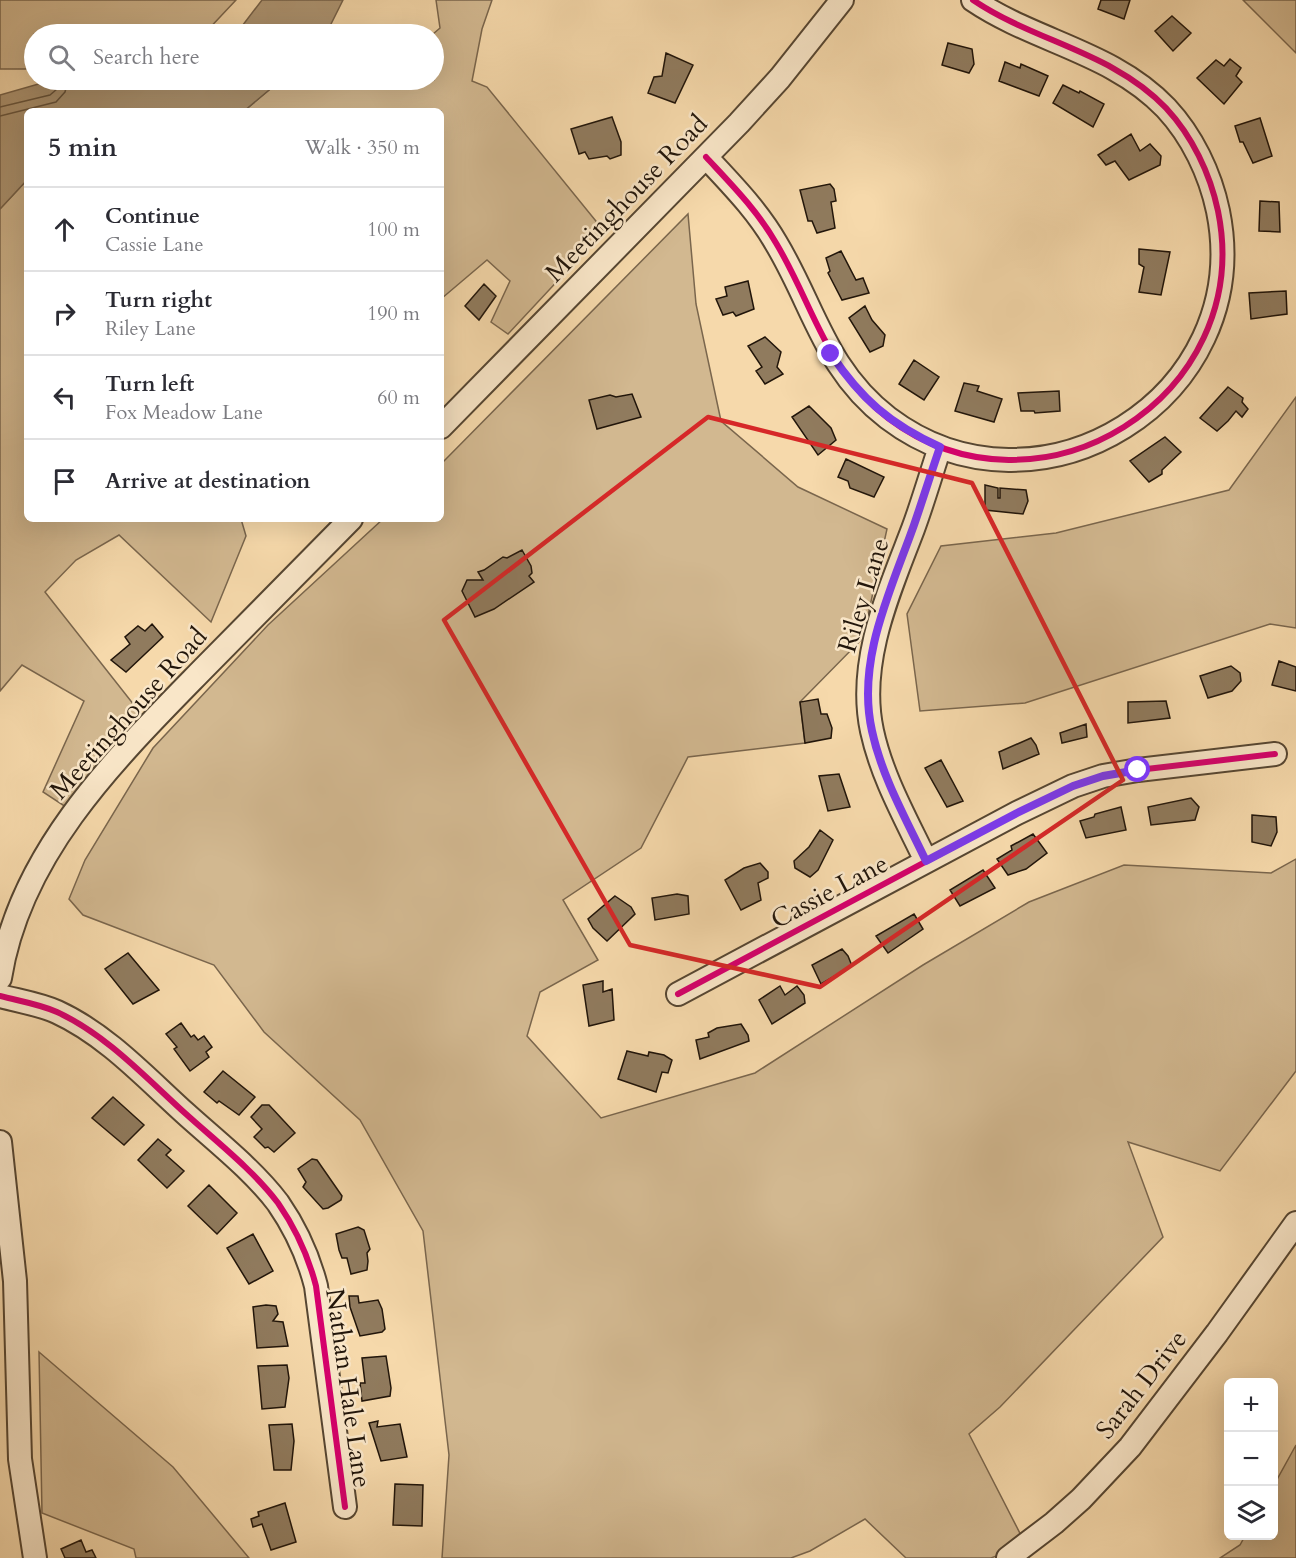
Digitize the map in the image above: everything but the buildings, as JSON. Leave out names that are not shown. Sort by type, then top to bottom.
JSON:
[{"type":"street","name":"Meetinghouse Road","points":[[444,424],[706,157],[780,78],[842,0]]},
{"type":"street","points":[[706,157],[765,224],[788,263],[819,332],[847,378],[866,400],[889,419],[940,447],[989,458],[1040,458],[1089,446],[1127,426],[1154,406],[1187,368],[1210,322],[1221,273],[1221,239],[1215,198],[1207,173],[1183,129],[1167,108],[1135,81],[1079,50],[1017,25],[973,0]]},
{"type":"street","name":"Riley Lane","points":[[926,861],[882,766],[869,713],[869,676],[875,640],[885,605],[940,447]]},
{"type":"street","name":"Meetinghouse Road","points":[[0,978],[9,937],[20,903],[54,841],[75,813],[138,736],[348,522]]},
{"type":"street","name":"Cassie Lane","points":[[678,994],[926,861],[1073,786],[1103,776],[1138,770],[1275,754]]},
{"type":"street","name":"Nathan Hale Lane","points":[[0,996],[57,1012],[80,1024],[114,1049],[264,1187],[291,1222],[309,1261],[316,1286],[345,1507]]},
{"type":"street","points":[[0,1142],[15,1281],[20,1459],[30,1538],[35,1558]]},
{"type":"street","name":"Sarah Drive","points":[[1008,1558],[1081,1499],[1130,1447],[1204,1351],[1296,1223]]},
{"type":"highlighted area","points":[[708,417],[972,483],[1123,780],[820,987],[630,945],[444,620]]},
{"type":"shaded area","points":[[0,0],[236,0],[213,24],[24,24],[24,69],[0,69]]},
{"type":"shaded area","points":[[436,0],[492,0],[482,29],[472,81],[487,87],[604,231],[508,334],[491,322],[510,281],[487,260],[444,296],[444,108],[248,108],[269,90],[444,90],[444,24],[439,24]]},
{"type":"shaded area","points":[[1243,0],[1296,0],[1296,53]]},
{"type":"shaded area","points":[[24,183],[24,522],[242,522],[246,536],[211,622],[119,535],[76,560],[45,592],[149,724],[75,813],[43,792],[84,701],[22,665],[0,691],[0,209]]},
{"type":"shaded area","points":[[688,214],[696,304],[721,421],[798,487],[887,529],[863,638],[800,702],[805,743],[688,757],[641,848],[563,900],[598,960],[540,992],[527,1036],[601,1118],[755,1073],[923,965],[1029,902],[1124,865],[1271,873],[1296,859],[1296,1071],[1220,1171],[1128,1142],[1163,1237],[1000,1407],[969,1434],[1026,1545],[991,1558],[906,1558],[865,1519],[810,1551],[791,1558],[442,1558],[449,1455],[423,1231],[360,1120],[264,1032],[214,965],[83,915],[69,899],[85,860],[153,748],[268,625],[380,522],[444,522],[444,461]]},
{"type":"shaded area","points":[[1296,397],[1296,628],[1270,624],[1025,703],[920,711],[907,614],[941,546],[1056,533],[1229,490]]},
{"type":"shaded area","points":[[39,1352],[173,1467],[249,1558],[136,1558],[134,1549],[42,1513]]},
{"type":"shaded area","points":[[1296,1445],[1296,1558],[1220,1558],[1240,1545],[1243,1540],[1278,1540],[1278,1478]]},
{"type":"water","points":[[262,0],[343,0],[331,24],[244,24]]},
{"type":"water","points":[[24,88],[24,90],[269,90],[248,108],[24,108],[24,183],[0,209],[0,95]]},
{"type":"cycle path","points":[[706,157],[769,231],[823,336],[849,379],[888,418],[947,449],[1009,460],[1069,452],[1124,427],[1170,388],[1204,338],[1221,278],[1218,211],[1215,197],[1192,143],[1166,108],[1145,89],[1098,60],[1022,27],[973,0]]},
{"type":"cycle path","points":[[678,994],[1017,813],[1073,786],[1103,776],[1138,770],[1275,754]]},
{"type":"cycle path","points":[[0,996],[57,1012],[93,1033],[141,1072],[234,1157],[278,1203],[301,1243],[316,1286],[345,1507]]},
{"type":"route","points":[[831,354],[866,400],[889,419],[940,447],[885,605],[875,640],[869,676],[869,713],[882,766],[926,861],[1073,786],[1103,776],[1138,770]]}]
